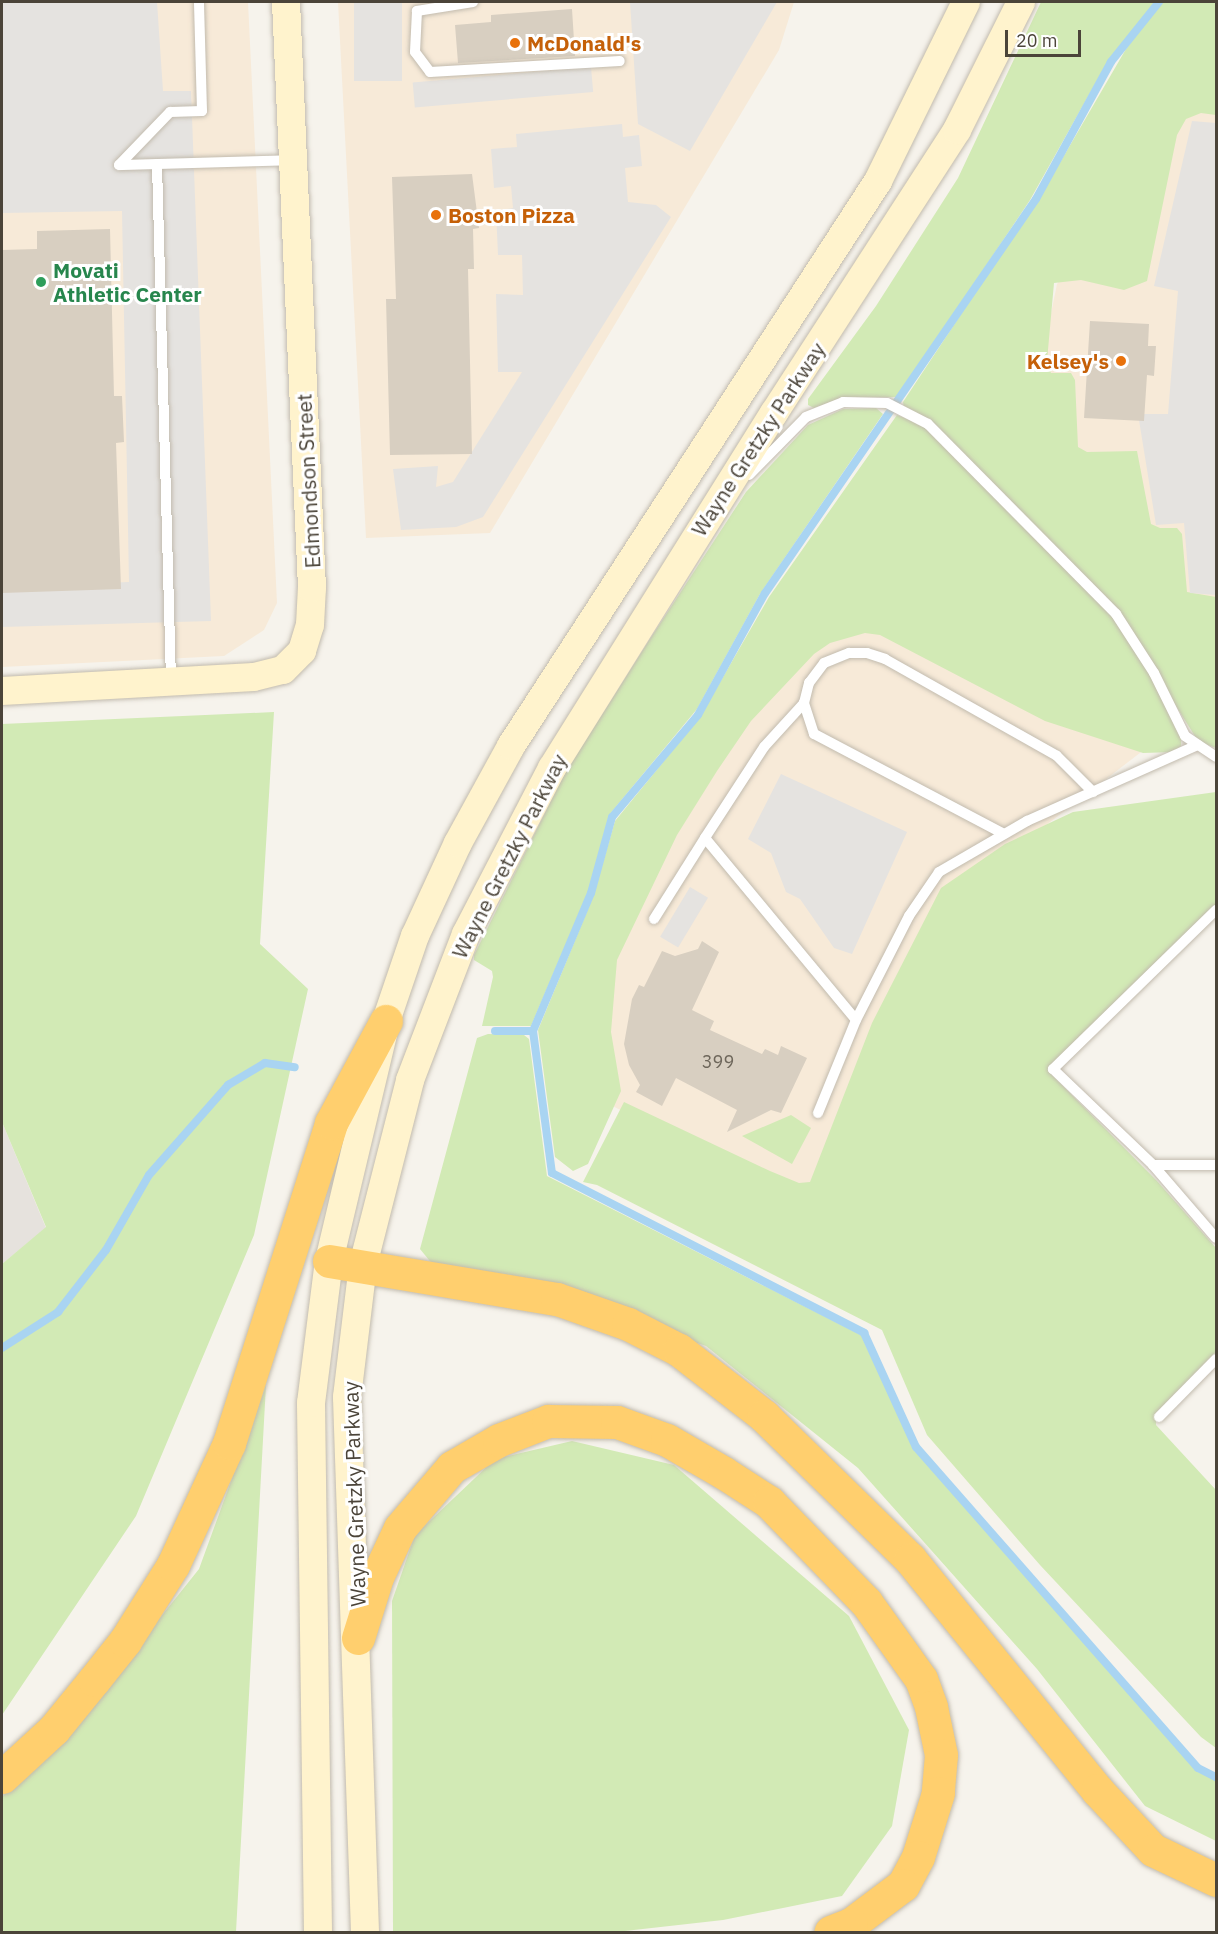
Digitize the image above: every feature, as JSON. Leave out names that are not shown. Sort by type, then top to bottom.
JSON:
[{"type":"highway","points":[[2,1778],[54,1729],[94,1680],[125,1641],[173,1565],[229,1443],[331,1123],[386,1021]]},
{"type":"highway","points":[[329,1261],[557,1299],[628,1324],[679,1350],[764,1416],[910,1559],[1097,1790],[1153,1850],[1216,1880]]},
{"type":"highway","points":[[358,1638],[377,1577],[400,1528],[452,1467],[499,1440],[548,1421],[617,1422],[667,1440],[715,1468],[769,1502],[866,1602],[921,1679],[930,1707],[941,1755],[938,1794],[918,1857],[903,1885],[851,1924],[830,1932]]},
{"type":"main road","name":"Edmondson Street","points":[[2,691],[254,677],[283,670],[302,651],[310,625],[312,588],[286,2]]},
{"type":"main road","name":"Wayne Gretzky Parkway","points":[[317,1921],[311,1403],[329,1261],[386,1021],[415,936],[458,843],[511,746],[878,181],[966,2]]},
{"type":"main road","name":"Wayne Gretzky Parkway","points":[[365,1927],[358,1638],[347,1397],[363,1265],[410,1080],[466,934],[552,768],[708,516],[957,130],[1021,2]]},
{"type":"lane","points":[[199,2],[202,111],[170,112],[119,165],[293,160]]},
{"type":"lane","points":[[474,2],[417,11],[415,52],[430,72],[620,62]]},
{"type":"lane","points":[[157,164],[171,682]]},
{"type":"lane","points":[[708,516],[806,417],[843,402],[887,403],[928,424],[1116,614],[1154,673],[1185,736],[1216,757]]},
{"type":"lane","points":[[654,919],[764,747],[804,703],[809,683],[824,663],[836,655],[867,653],[885,659],[1057,756],[1093,792]]},
{"type":"lane","points":[[804,703],[814,734],[825,743],[1004,834]]},
{"type":"lane","points":[[818,1113],[856,1020],[909,916],[939,872],[1004,834],[1198,745]]},
{"type":"lane","points":[[705,838],[856,1020]]},
{"type":"lane","points":[[1216,910],[1053,1069],[1153,1165],[1216,1238]]},
{"type":"lane","points":[[1153,1165],[1216,1166]]},
{"type":"lane","points":[[1159,1417],[1216,1359]]},
{"type":"shaded area","points":[[2,2],[248,2],[277,603],[264,630],[224,656],[2,667]]},
{"type":"shaded area","points":[[2,2],[157,2],[163,91],[191,91],[211,621],[2,627],[2,587],[129,582],[122,211],[2,213]]},
{"type":"shaded area","points":[[338,2],[794,2],[779,50],[490,533],[366,538]]},
{"type":"shaded area","points":[[354,2],[402,2],[402,81],[354,81]]},
{"type":"shaded area","points":[[630,2],[777,2],[690,151],[638,124]]},
{"type":"shaded area","points":[[1216,34],[1216,629],[1027,432],[1057,284],[1205,88]]},
{"type":"shaded area","points":[[591,67],[593,92],[415,108],[413,83]]},
{"type":"shaded area","points":[[1192,121],[1216,123],[1216,595],[1190,593],[1184,523],[1156,525],[1138,414],[1168,414],[1178,291],[1154,286]]},
{"type":"shaded area","points":[[622,124],[623,137],[639,135],[642,166],[625,168],[628,202],[656,205],[671,217],[483,517],[456,527],[401,530],[393,469],[438,466],[436,487],[453,482],[522,372],[498,372],[496,294],[523,295],[522,255],[498,255],[496,211],[513,208],[511,186],[494,188],[491,149],[517,147],[516,134]]},
{"type":"shaded area","points":[[813,600],[1149,746],[950,899],[807,1204],[561,1080],[635,901]]},
{"type":"shaded area","points":[[781,774],[907,832],[852,954],[834,948],[800,899],[786,892],[771,853],[748,839]]},
{"type":"shaded area","points":[[690,887],[708,898],[678,948],[660,937]]},
{"type":"shaded area","points":[[2,1122],[46,1228],[2,1264]]},
{"type":"green space","points":[[1041,2],[1155,2],[1109,59],[1030,200],[898,397],[842,398],[814,408],[808,405],[808,399],[876,306],[958,178]]},
{"type":"green space","points":[[1162,2],[1216,2],[1216,115],[1201,113],[1186,119],[1177,135],[1147,281],[1124,290],[1081,280],[1054,283],[1047,361],[1051,373],[1071,373],[1075,380],[1078,447],[1087,452],[1137,451],[1151,524],[1160,528],[1177,528],[1182,534],[1187,592],[1216,597],[1216,748],[1198,741],[1113,606],[904,408],[903,402],[1051,178],[1126,49]]},
{"type":"green space","points":[[876,408],[883,414],[760,594],[697,709],[609,815],[588,892],[531,1026],[482,1026],[493,977],[492,971],[474,960],[474,955],[565,773],[648,642],[746,492],[808,425],[843,409]]},
{"type":"green space","points":[[897,415],[925,426],[1113,616],[1148,670],[1181,735],[1181,746],[1174,752],[1143,753],[1045,721],[880,635],[865,633],[830,643],[814,654],[751,721],[717,771],[677,835],[617,960],[611,1032],[621,1091],[588,1164],[573,1171],[555,1157],[538,1030],[593,897],[615,821],[700,717],[769,597]]},
{"type":"green space","points":[[274,712],[260,944],[308,989],[254,1235],[136,1516],[2,1715],[2,1264],[46,1227],[2,1122],[2,724]]},
{"type":"green space","points":[[1216,792],[1216,905],[1050,1073],[1157,1181],[1216,1248],[1216,1352],[1157,1412],[1156,1425],[1216,1490],[1216,1748],[1201,1737],[1040,1565],[927,1435],[882,1330],[597,1185],[583,1182],[624,1102],[770,1171],[799,1183],[810,1182],[872,1023],[941,888],[1005,844],[1073,812]]},
{"type":"green space","points":[[488,1034],[524,1035],[529,1039],[547,1176],[861,1335],[913,1447],[1195,1768],[1216,1780],[1216,1841],[1145,1806],[1037,1669],[858,1468],[706,1346],[504,1275],[433,1265],[420,1249],[477,1038]]},
{"type":"green space","points":[[791,1115],[811,1128],[792,1164],[742,1136]]},
{"type":"green space","points":[[266,1385],[236,1932],[2,1932],[2,1797],[92,1703],[199,1569]]},
{"type":"green space","points":[[572,1441],[674,1465],[849,1616],[909,1730],[892,1826],[842,1896],[723,1920],[616,1932],[393,1932],[392,1601],[415,1535],[495,1459]]},
{"type":"building","name":"McDonald's","points":[[572,9],[575,56],[458,63],[455,25],[491,22],[491,15]]},
{"type":"building","points":[[472,174],[479,228],[473,229],[474,269],[468,269],[472,454],[390,455],[386,299],[396,299],[392,177]]},
{"type":"building","points":[[110,229],[114,396],[122,396],[124,442],[116,443],[121,589],[2,593],[2,250],[37,249],[37,231]]},
{"type":"building","name":"Kelsey's","points":[[1090,321],[1149,324],[1148,346],[1156,346],[1154,376],[1147,375],[1144,421],[1084,418]]},
{"type":"building","points":[[702,941],[719,952],[692,1010],[714,1021],[710,1030],[762,1054],[765,1049],[778,1055],[781,1046],[807,1058],[781,1113],[771,1110],[727,1132],[737,1110],[676,1078],[662,1106],[636,1092],[640,1085],[629,1065],[624,1044],[632,999],[639,985],[644,987],[662,951],[675,956],[698,949]]},
{"type":"waterway","points":[[1159,2],[1111,62],[1036,199],[765,593],[698,715],[612,817],[591,893],[533,1031],[552,1173],[864,1333],[916,1447],[1198,1768],[1216,1777]]},
{"type":"waterway","points":[[495,1031],[533,1031]]},
{"type":"waterway","points":[[2,1348],[58,1312],[106,1250],[149,1175],[228,1085],[265,1063],[295,1067]]},
{"type":"place","name":"McDonald's","points":[[515,43]]},
{"type":"place","name":"Boston Pizza","points":[[436,215]]},
{"type":"place","name":"Movati Athletic Center","points":[[41,282]]},
{"type":"place","name":"Kelsey's","points":[[1121,361]]}]
